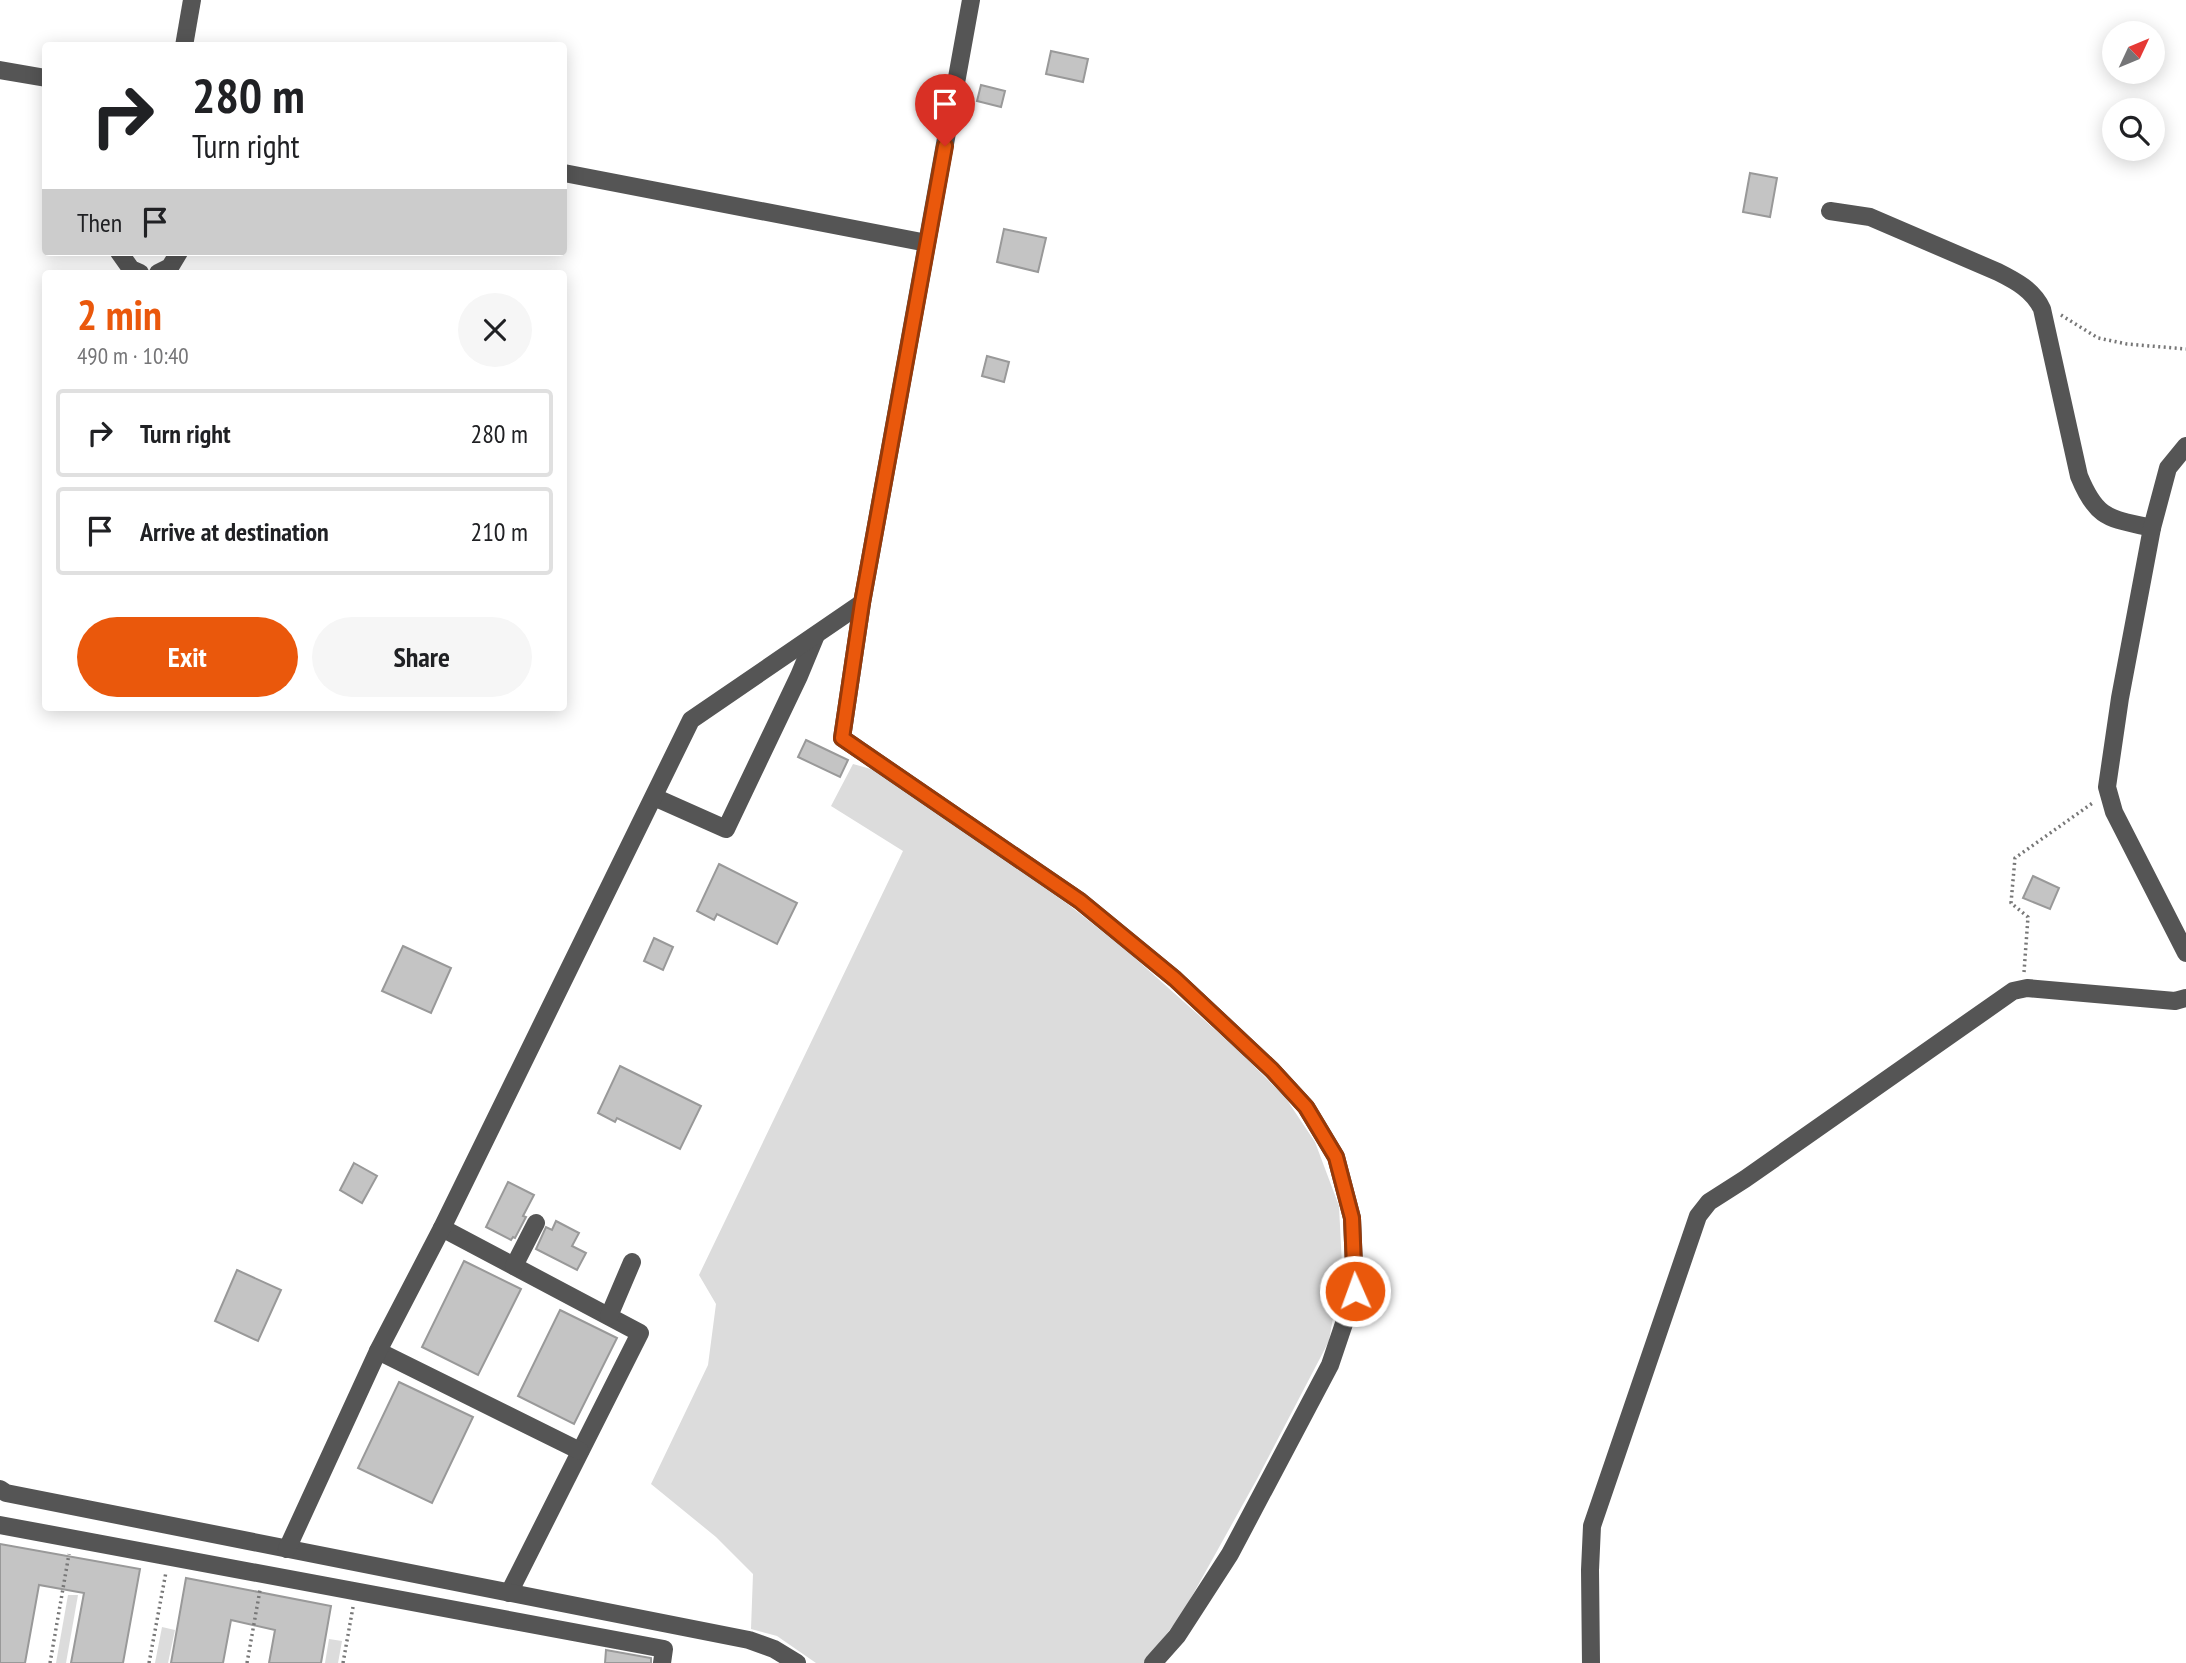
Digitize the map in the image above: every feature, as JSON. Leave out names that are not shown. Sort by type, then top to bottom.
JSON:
[{"type":"lane","points":[[185,42],[192,0]]},
{"type":"lane","points":[[971,0],[862,603],[842,738],[1080,901],[1175,979],[1272,1070],[1306,1107],[1336,1157],[1352,1218],[1355,1291],[1330,1366],[1230,1554],[1177,1636],[1153,1663]]},
{"type":"lane","points":[[0,70],[42,77]]},
{"type":"lane","points":[[567,174],[927,243]]},
{"type":"lane","points":[[1830,211],[1870,217],[2017,281],[2036,297],[2042,309],[2079,476],[2088,500],[2099,512],[2112,519],[2151,528]]},
{"type":"lane","points":[[122,256],[133,270]]},
{"type":"lane","points":[[164,270],[170,267],[177,256]]},
{"type":"lane","points":[[2186,446],[2168,468],[2151,528],[2107,787],[2114,812],[2186,953]]},
{"type":"lane","points":[[286,1549],[379,1351],[691,720],[862,603]]},
{"type":"lane","points":[[654,797],[726,830],[816,635]]},
{"type":"lane","points":[[1591,1663],[1592,1526],[1698,1216],[1709,1202],[2013,991],[2023,989],[2175,1001],[2186,998]]},
{"type":"lane","points":[[513,1266],[536,1223]]},
{"type":"lane","points":[[442,1227],[640,1333],[509,1593]]},
{"type":"lane","points":[[609,1316],[632,1262]]},
{"type":"lane","points":[[379,1351],[580,1451]]},
{"type":"lane","points":[[0,1489],[6,1493],[749,1640],[774,1649],[797,1663]]},
{"type":"lane","points":[[0,1525],[663,1649],[662,1663]]},
{"type":"path","points":[[2042,309],[2060,315],[2098,338],[2127,344],[2186,349]]},
{"type":"path","points":[[2023,989],[2028,917],[2011,903],[2015,858],[2090,804],[2109,797]]},
{"type":"path","points":[[50,1663],[72,1538]]},
{"type":"path","points":[[149,1663],[170,1556]]},
{"type":"path","points":[[247,1663],[263,1574]]},
{"type":"path","points":[[343,1663],[355,1591]]},
{"type":"shaded area","points":[[853,764],[878,771],[1069,905],[1127,951],[1240,1052],[1285,1097],[1315,1142],[1339,1206],[1342,1265],[1329,1341],[1182,1614],[1144,1663],[816,1663],[777,1636],[751,1629],[753,1574],[716,1537],[651,1484],[708,1365],[716,1304],[699,1275],[903,851],[831,806]]},
{"type":"shaded area","points":[[68,1595],[78,1595],[66,1663],[56,1663]]},
{"type":"shaded area","points":[[162,1627],[175,1630],[168,1663],[155,1663]]},
{"type":"shaded area","points":[[329,1639],[342,1641],[338,1663],[325,1663]]},
{"type":"building","points":[[1051,51],[1088,59],[1083,82],[1046,74]]},
{"type":"building","points":[[981,85],[1005,91],[1001,107],[977,101]]},
{"type":"building","points":[[1750,173],[1777,178],[1770,217],[1743,212]]},
{"type":"building","points":[[1004,229],[1046,238],[1038,272],[997,262]]},
{"type":"building","points":[[987,356],[1009,362],[1004,382],[982,376]]},
{"type":"building","points":[[806,740],[848,760],[840,777],[798,757]]},
{"type":"building","points":[[719,864],[797,903],[777,944],[717,914],[714,920],[697,911]]},
{"type":"building","points":[[2033,876],[2059,888],[2050,909],[2023,898]]},
{"type":"building","points":[[654,938],[673,947],[663,970],[644,961]]},
{"type":"building","points":[[403,946],[451,968],[431,1013],[382,991]]},
{"type":"building","points":[[620,1066],[701,1106],[680,1149],[617,1118],[615,1122],[598,1113]]},
{"type":"building","points":[[354,1163],[377,1176],[362,1203],[340,1190]]},
{"type":"building","points":[[508,1182],[534,1195],[523,1216],[526,1217],[515,1238],[511,1240],[486,1227]]},
{"type":"building","points":[[556,1221],[579,1233],[572,1246],[586,1253],[577,1270],[536,1249],[546,1227],[552,1230]]},
{"type":"building","points":[[464,1261],[521,1289],[478,1375],[422,1347]]},
{"type":"building","points":[[237,1270],[281,1290],[258,1341],[215,1321]]},
{"type":"building","points":[[560,1310],[617,1338],[574,1424],[518,1396]]},
{"type":"building","points":[[399,1382],[473,1417],[432,1503],[358,1468]]},
{"type":"building","points":[[0,1544],[140,1569],[123,1663],[71,1663],[84,1593],[39,1585],[25,1663],[0,1663]]},
{"type":"building","points":[[186,1578],[331,1606],[321,1663],[269,1663],[275,1630],[231,1620],[223,1663],[171,1663]]},
{"type":"building","points":[[606,1650],[651,1658],[651,1663],[605,1663]]},
{"type":"route","points":[[945,146],[862,603],[842,738],[1080,901],[1175,979],[1272,1070],[1306,1107],[1336,1157],[1352,1218],[1355,1291]]}]
